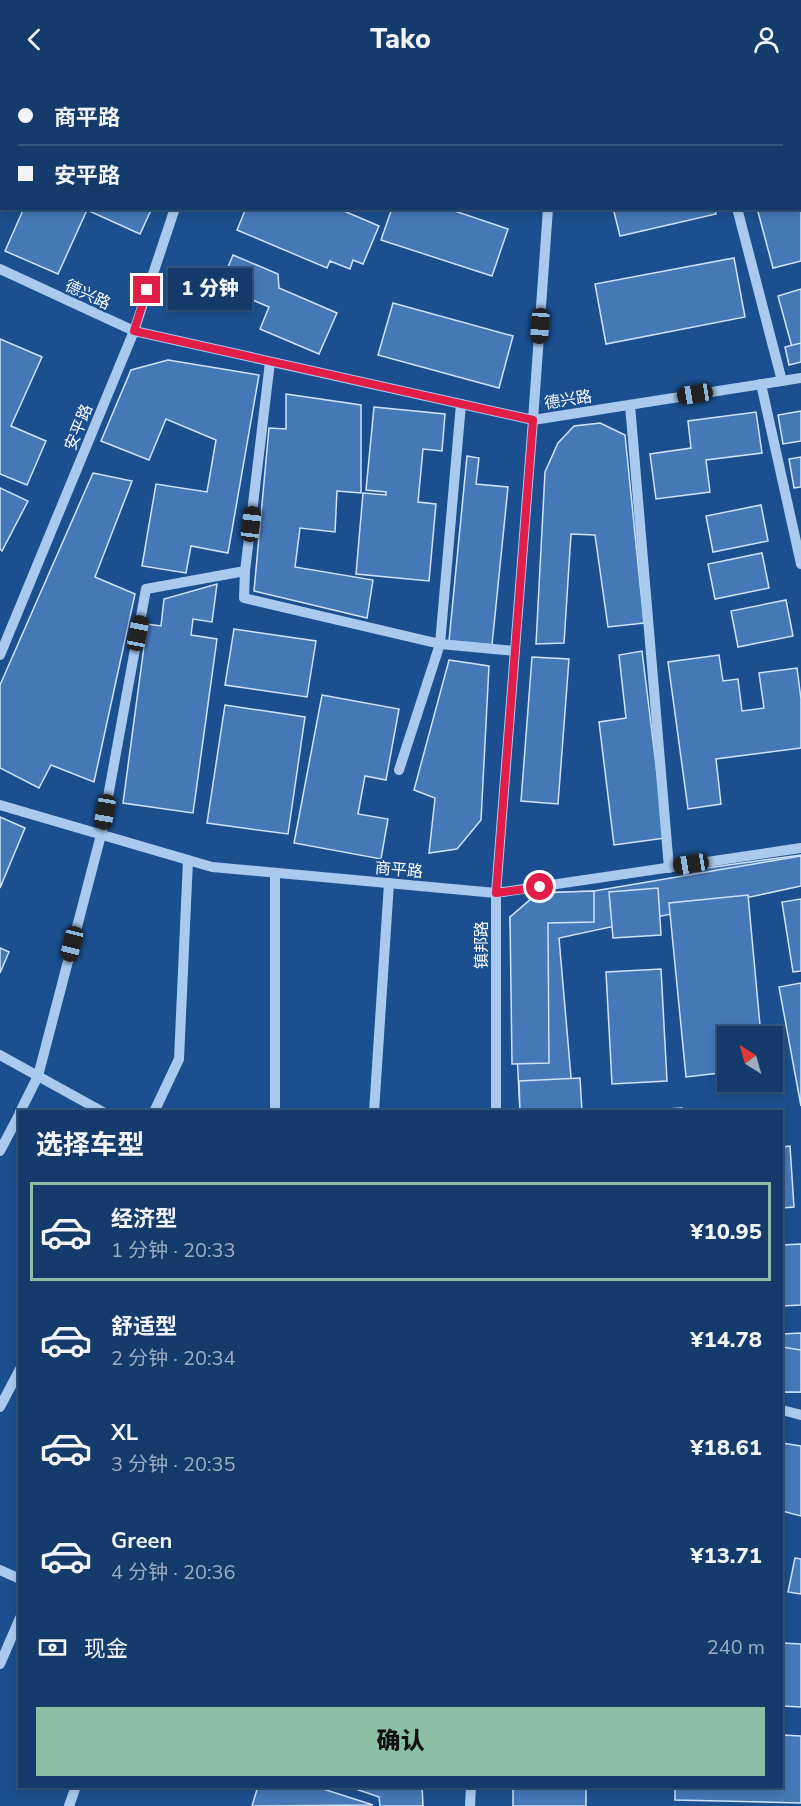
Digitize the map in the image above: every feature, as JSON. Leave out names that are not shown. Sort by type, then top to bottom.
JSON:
[{"type":"street","name":"安平路","points":[[0,655],[134,331],[174,210]]},
{"type":"street","name":"镇邦路","points":[[496,1110],[496,893],[548,210]]},
{"type":"street","points":[[738,210],[782,381]]},
{"type":"street","name":"德兴路","points":[[0,270],[134,331],[533,420],[801,378]]},
{"type":"street","points":[[270,362],[245,571],[244,598],[440,644],[515,651]]},
{"type":"street","points":[[761,384],[801,564]]},
{"type":"street","points":[[399,770],[440,644],[460,404]]},
{"type":"street","points":[[630,405],[669,868]]},
{"type":"street","points":[[21,1110],[38,1076],[101,835],[146,589],[245,571]]},
{"type":"street","name":"商平路","points":[[0,805],[212,867],[496,893],[801,848]]},
{"type":"street","points":[[155,1110],[179,1059],[188,860]]},
{"type":"street","points":[[275,873],[275,1110]]},
{"type":"street","points":[[374,1110],[389,883]]},
{"type":"street","points":[[0,1055],[99,1110]]},
{"type":"street","points":[[0,1151],[18,1116]]},
{"type":"street","points":[[0,1407],[18,1373]]},
{"type":"street","points":[[783,1410],[801,1415]]},
{"type":"street","points":[[0,1570],[18,1578]]},
{"type":"street","points":[[0,1664],[18,1623]]},
{"type":"street","points":[[69,1806],[75,1788]]},
{"type":"street","points":[[470,1806],[471,1788]]},
{"type":"building","points":[[23,210],[87,210],[58,274],[5,251]]},
{"type":"building","points":[[87,210],[151,210],[140,234]]},
{"type":"building","points":[[245,210],[342,210],[379,226],[363,264],[353,260],[350,269],[330,261],[327,268],[237,230]]},
{"type":"building","points":[[391,210],[452,210],[508,229],[492,276],[381,240]]},
{"type":"building","points":[[614,210],[715,210],[716,214],[620,236]]},
{"type":"building","points":[[758,210],[801,210],[801,261],[773,268]]},
{"type":"building","points":[[233,255],[278,274],[279,288],[337,313],[319,354],[260,329],[269,307],[220,286]]},
{"type":"building","points":[[734,258],[745,317],[606,344],[595,284]]},
{"type":"building","points":[[801,289],[801,356],[795,358],[778,296]]},
{"type":"building","points":[[393,303],[513,336],[499,388],[378,355]]},
{"type":"building","points":[[0,339],[42,357],[11,426],[46,441],[27,485],[0,474]]},
{"type":"building","points":[[801,343],[801,362],[789,365],[785,347]]},
{"type":"building","points":[[168,360],[259,375],[228,553],[191,546],[186,573],[142,566],[156,484],[207,492],[216,440],[166,419],[149,460],[101,441],[131,370]]},
{"type":"building","points":[[286,394],[361,405],[361,493],[337,491],[335,532],[300,528],[295,567],[373,580],[367,618],[254,591],[269,428],[286,429]]},
{"type":"building","points":[[374,407],[445,414],[442,451],[423,449],[418,502],[436,504],[429,581],[356,574],[363,493],[386,495],[386,492],[366,490]]},
{"type":"building","points":[[801,411],[801,441],[783,444],[778,415]]},
{"type":"building","points":[[756,412],[762,453],[706,460],[710,492],[656,499],[650,454],[691,448],[688,421]]},
{"type":"building","points":[[600,423],[625,435],[644,623],[608,627],[595,535],[571,534],[564,643],[536,644],[545,472],[558,443],[574,426]]},
{"type":"building","points":[[467,456],[479,458],[476,484],[508,487],[492,645],[449,641]]},
{"type":"building","points":[[801,457],[801,487],[794,488],[789,459]]},
{"type":"building","points":[[93,473],[132,481],[95,577],[135,594],[94,782],[51,765],[39,788],[0,768],[0,685]]},
{"type":"building","points":[[0,488],[28,501],[2,551],[0,549]]},
{"type":"building","points":[[761,505],[768,541],[713,552],[706,516]]},
{"type":"building","points":[[762,553],[769,588],[715,599],[708,564]]},
{"type":"building","points":[[217,584],[212,622],[193,619],[191,635],[217,639],[193,813],[123,803],[147,624],[161,626],[164,599]]},
{"type":"building","points":[[786,600],[793,636],[738,647],[731,611]]},
{"type":"building","points":[[234,629],[316,641],[307,697],[225,685]]},
{"type":"building","points":[[642,651],[665,838],[614,845],[599,722],[626,718],[619,655]]},
{"type":"building","points":[[719,655],[723,681],[738,679],[742,711],[764,708],[759,673],[797,668],[801,699],[801,748],[716,759],[721,804],[688,809],[668,662]]},
{"type":"building","points":[[532,657],[569,659],[558,804],[521,801]]},
{"type":"building","points":[[449,660],[489,666],[481,820],[457,849],[429,853],[435,798],[414,790]]},
{"type":"building","points":[[322,695],[399,709],[386,780],[365,776],[358,814],[388,819],[381,859],[294,843]]},
{"type":"building","points":[[225,705],[305,717],[288,834],[207,823]]},
{"type":"building","points":[[0,817],[25,828],[0,888]]},
{"type":"building","points":[[801,855],[801,881],[687,897],[684,871]]},
{"type":"building","points":[[801,856],[801,886],[559,938],[574,1110],[520,1110],[510,917],[538,893],[594,891]]},
{"type":"building","points":[[658,888],[661,935],[613,938],[609,892]]},
{"type":"building","points":[[594,891],[594,922],[548,923],[549,1063],[512,1064],[510,917],[538,893]]},
{"type":"building","points":[[748,895],[760,1026],[717,1026],[717,1073],[686,1077],[669,903]]},
{"type":"building","points":[[801,899],[801,971],[793,972],[782,902]]},
{"type":"building","points":[[0,948],[9,952],[0,973]]},
{"type":"building","points":[[661,969],[667,1081],[612,1084],[606,972]]},
{"type":"building","points":[[801,983],[801,1106],[779,987]]},
{"type":"building","points":[[580,1078],[582,1110],[520,1110],[519,1081]]},
{"type":"building","points":[[682,1108],[682,1110],[649,1110]]},
{"type":"building","points":[[790,1146],[794,1207],[783,1208],[783,1147]]},
{"type":"building","points":[[801,1244],[801,1305],[783,1306],[783,1245]]},
{"type":"building","points":[[801,1333],[801,1392],[783,1392],[783,1334]]},
{"type":"building","points":[[783,1347],[801,1350],[801,1392],[783,1392]]},
{"type":"building","points":[[783,1443],[801,1446],[801,1516],[783,1511]]},
{"type":"building","points":[[795,1558],[801,1559],[801,1594],[788,1592]]},
{"type":"building","points":[[783,1643],[801,1644],[801,1707],[783,1706]]},
{"type":"building","points":[[783,1735],[801,1736],[801,1803],[675,1800],[675,1788],[783,1788]]},
{"type":"building","points":[[257,1788],[320,1788],[373,1805],[252,1806]]},
{"type":"building","points":[[353,1788],[422,1788],[423,1806],[380,1806],[379,1797]]},
{"type":"building","points":[[513,1788],[586,1788],[586,1806],[513,1806]]},
{"type":"route","points":[[147,290],[134,331],[533,420],[496,893],[540,887]]}]
